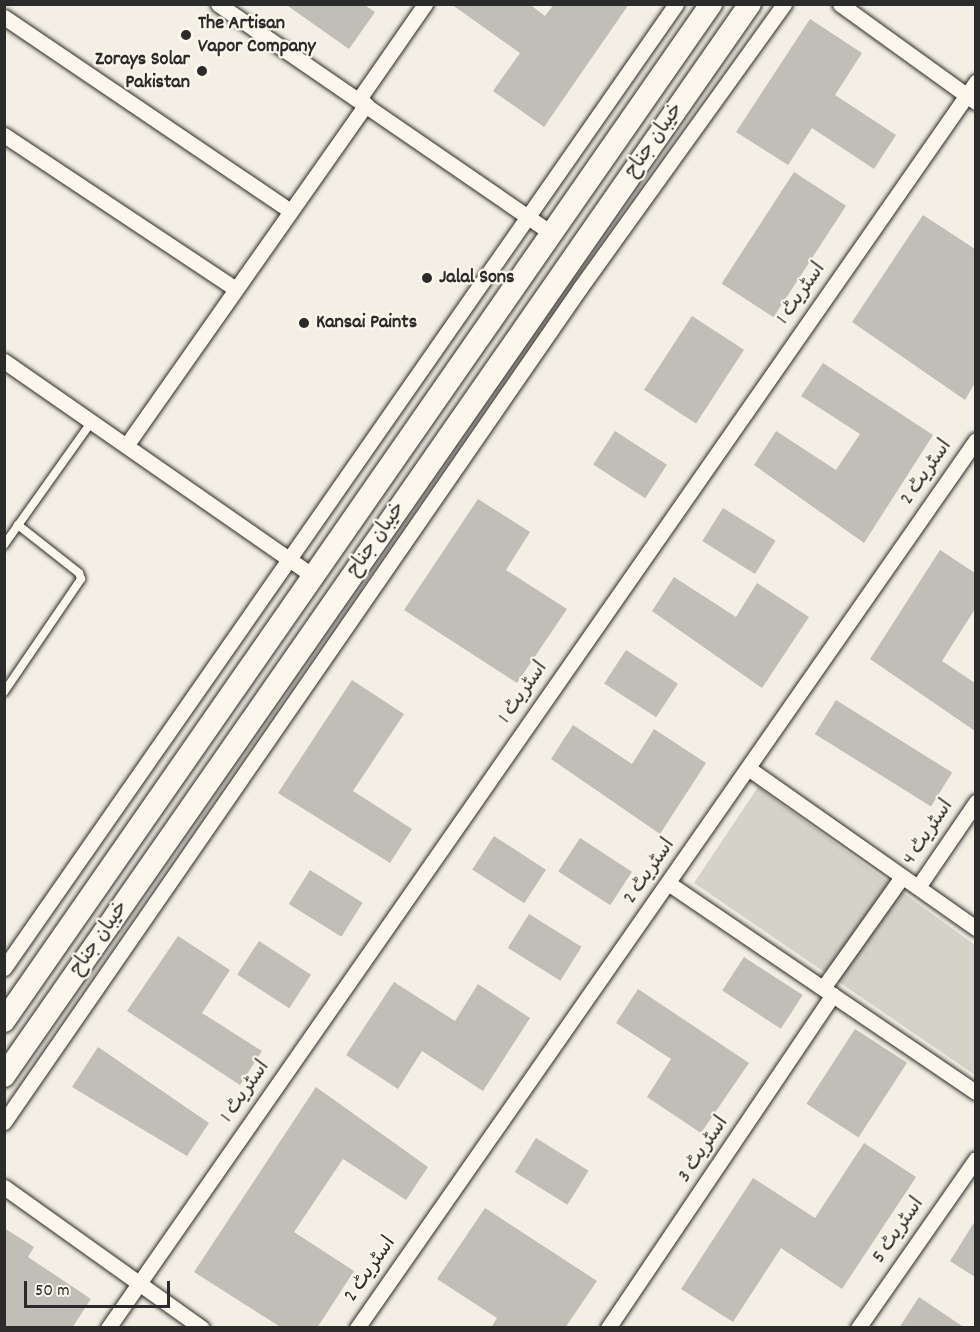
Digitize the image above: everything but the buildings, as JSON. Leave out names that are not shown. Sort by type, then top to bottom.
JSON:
[{"type":"main road","name":"خیبان جناح","points":[[4,1021],[315,577],[711,4]]},
{"type":"main road","name":"خیبان جناح","points":[[4,1076],[750,4]]},
{"type":"street","points":[[218,4],[551,233]]},
{"type":"street","points":[[128,444],[362,101],[425,4]]},
{"type":"street","points":[[4,968],[676,4]]},
{"type":"street","points":[[4,1122],[580,288],[784,4]]},
{"type":"street","points":[[840,4],[971,99]]},
{"type":"street","points":[[4,17],[288,210]]},
{"type":"street","name":"اسٹریٹ 1","points":[[108,1328],[971,99],[975,82]]},
{"type":"street","points":[[4,135],[234,288]]},
{"type":"street","points":[[4,361],[128,444],[315,577]]},
{"type":"street","name":"اسٹریٹ 2","points":[[357,1328],[975,440]]},
{"type":"street","points":[[748,768],[975,928]]},
{"type":"street","name":"اسٹریٹ 4","points":[[918,887],[975,802]]},
{"type":"street","name":"اسٹریٹ 3","points":[[608,1328],[902,877]]},
{"type":"street","points":[[668,883],[975,1092]]},
{"type":"street","name":"اسٹریٹ 5","points":[[858,1328],[975,1159]]},
{"type":"street","points":[[4,1187],[202,1328]]},
{"type":"lane","points":[[4,545],[92,421]]},
{"type":"lane","points":[[4,692],[81,579],[79,573],[18,525]]},
{"type":"shaded area","points":[[758,787],[975,945],[975,1075],[694,883]]},
{"type":"place","name":"The Artisan Vapor Company","points":[[186,35]]},
{"type":"place","name":"Zorays Solar Pakistan","points":[[202,71]]},
{"type":"place","name":"Jalal Sons","points":[[427,278]]},
{"type":"place","name":"Kansai Paints","points":[[304,323]]}]
